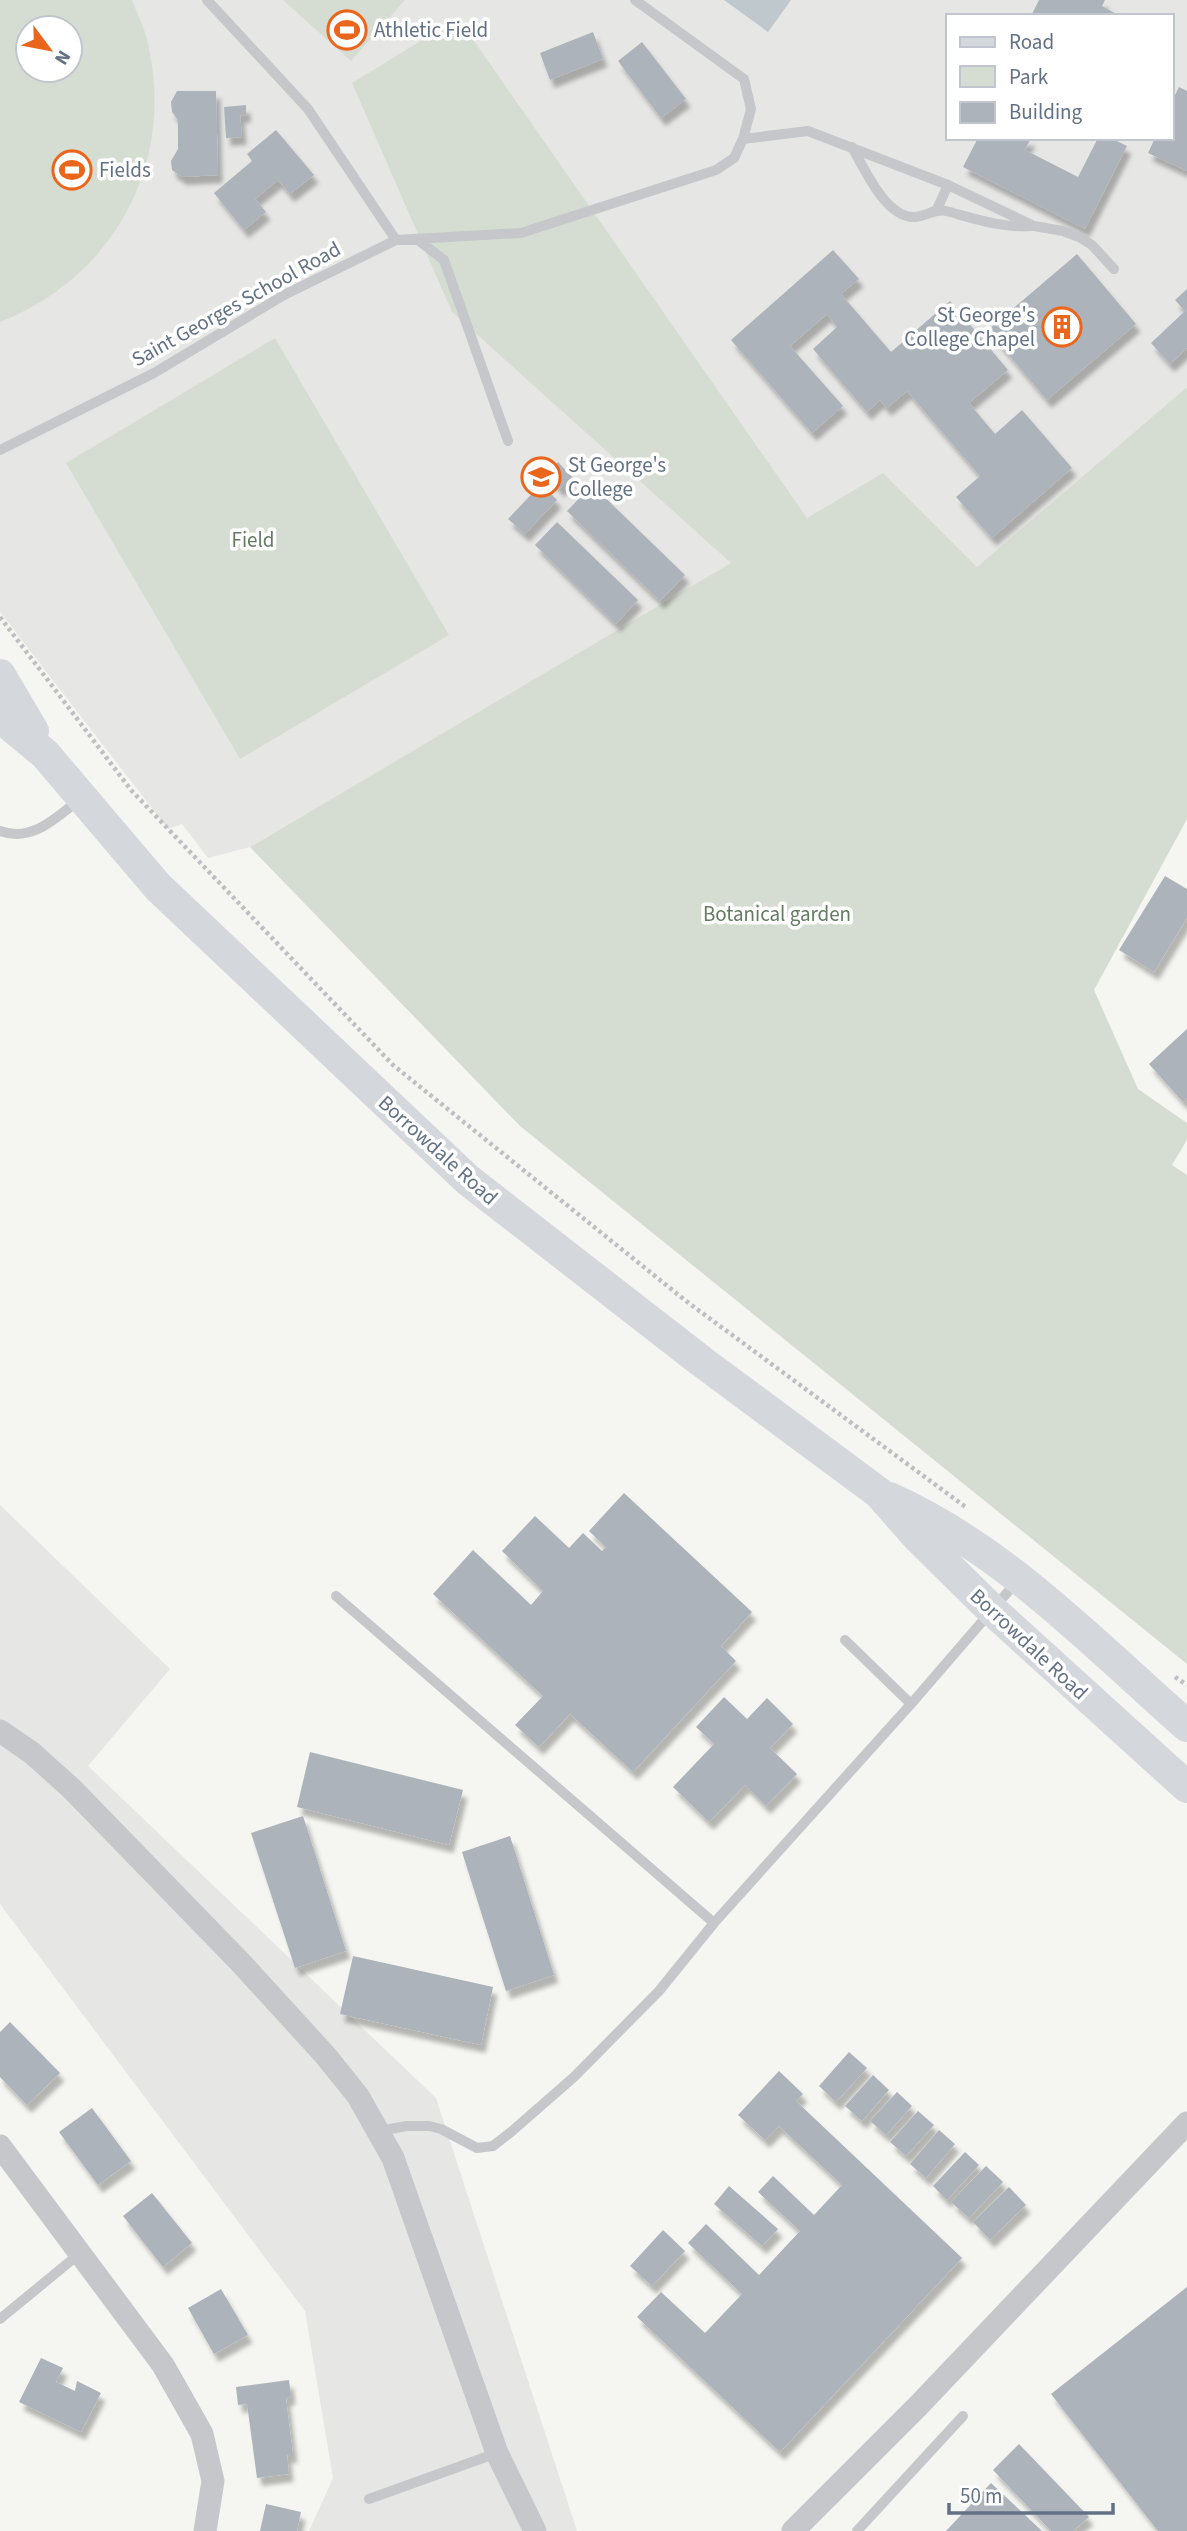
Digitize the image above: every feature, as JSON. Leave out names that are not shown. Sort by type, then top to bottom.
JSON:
[{"type":"main road","name":"Borrowdale Road","points":[[0,675],[45,754]]},
{"type":"main road","name":"Borrowdale Road","points":[[0,712],[10,725],[45,754],[158,887],[468,1181],[701,1361],[879,1493],[992,1612],[1187,1787]]},
{"type":"main road","name":"Borrowdale Road","points":[[879,1493],[927,1514],[1020,1578],[1187,1726]]},
{"type":"street","points":[[0,1731],[32,1752],[72,1789],[241,1963],[350,2085],[393,2158],[497,2453],[535,2531]]},
{"type":"street","points":[[793,2531],[918,2406],[1187,2123]]},
{"type":"street","points":[[0,2147],[163,2365],[202,2434],[213,2482],[205,2531]]},
{"type":"lane","points":[[207,0],[308,110],[396,240],[418,240],[444,260],[508,441]]},
{"type":"lane","name":"Saint Georges School Road","points":[[0,450],[154,373],[284,295],[396,240],[521,233],[716,170],[734,158],[743,139],[751,109],[744,79],[635,0]]},
{"type":"lane","points":[[743,139],[808,131],[948,185],[1034,226]]},
{"type":"lane","points":[[852,147],[880,196],[902,214],[915,217],[937,209],[1011,228],[1034,226],[1063,231],[1092,245],[1114,269]]},
{"type":"lane","points":[[937,209],[948,185]]},
{"type":"lane","points":[[0,831],[7,834],[41,830],[81,798]]},
{"type":"lane","points":[[379,2131],[407,2126],[429,2126],[441,2129],[477,2148],[493,2146],[602,2051],[659,1992],[715,1923],[1020,1578]]},
{"type":"lane","points":[[336,1596],[715,1923]]},
{"type":"lane","points":[[845,1640],[911,1704]]},
{"type":"lane","points":[[0,2319],[79,2254]]},
{"type":"lane","points":[[857,2531],[963,2416]]},
{"type":"lane","points":[[369,2499],[497,2453]]},
{"type":"path","points":[[0,617],[131,790],[393,1065],[686,1301],[973,1513]]},
{"type":"path","points":[[1172,1675],[1187,1685]]},
{"type":"shaded area","name":"St George's College","points":[[0,0],[1187,0],[1187,387],[977,568],[418,748],[250,847],[208,858],[182,824],[168,829],[0,612]]},
{"type":"shaded area","points":[[724,0],[791,0],[768,32]]},
{"type":"shaded area","points":[[0,1505],[170,1669],[88,1766],[436,2098],[577,2531],[309,2531],[333,2478],[305,2311],[0,1904]]},
{"type":"green space","name":"Fields","points":[[0,0],[132,0],[147,40],[154,85],[153,129],[144,171],[128,210],[105,245],[76,276],[41,302],[0,322]]},
{"type":"green space","name":"Athletic Field","points":[[283,0],[405,0],[351,61]]},
{"type":"green space","name":"Botanical garden","points":[[458,18],[807,518],[883,473],[977,567],[1187,387],[1187,819],[1094,990],[1138,1089],[1187,1123],[1187,1140],[1172,1165],[1187,1175],[1187,1664],[520,1126],[250,847],[731,563],[452,312],[352,83]]},
{"type":"green space","name":"Field","points":[[275,338],[449,635],[240,759],[66,463]]},
{"type":"building","points":[[1039,0],[1105,0],[1102,6],[1116,14],[1032,14]]},
{"type":"building","points":[[593,32],[603,59],[550,80],[540,53]]},
{"type":"building","points":[[642,42],[686,99],[661,118],[618,61]]},
{"type":"building","points":[[1179,87],[1187,91],[1187,171],[1148,153],[1154,140],[1173,140],[1173,99]]},
{"type":"building","points":[[177,91],[216,91],[218,175],[182,177],[172,170],[171,161],[178,149],[178,120],[172,112],[171,102]]},
{"type":"building","points":[[246,105],[246,115],[240,115],[242,137],[226,138],[224,107]]},
{"type":"building","points":[[276,130],[314,175],[290,194],[278,180],[255,199],[266,212],[244,230],[214,193],[252,161],[247,154]]},
{"type":"building","points":[[977,140],[1030,140],[1025,150],[1078,177],[1097,140],[1115,140],[1127,146],[1085,229],[963,167]]},
{"type":"building","points":[[833,250],[859,279],[841,294],[891,352],[950,301],[1008,370],[969,403],[995,434],[1022,410],[1072,468],[992,538],[956,497],[980,476],[907,391],[887,408],[880,400],[867,412],[813,349],[837,327],[827,314],[790,346],[843,406],[812,433],[731,340]]},
{"type":"building","name":"St George's College Chapel","points":[[1077,254],[1136,324],[1047,400],[988,330]]},
{"type":"building","points":[[1187,289],[1187,348],[1170,364],[1151,343],[1185,311],[1175,300]]},
{"type":"building","points":[[558,462],[572,477],[560,489],[545,474]]},
{"type":"building","points":[[541,484],[557,500],[525,534],[508,519]]},
{"type":"building","points":[[592,485],[685,575],[660,601],[567,511]]},
{"type":"building","points":[[557,522],[638,600],[616,624],[535,545]]},
{"type":"building","points":[[1165,876],[1187,889],[1187,918],[1154,972],[1119,950]]},
{"type":"building","points":[[1187,1029],[1187,1098],[1183,1102],[1149,1064]]},
{"type":"building","points":[[624,1493],[752,1612],[721,1646],[736,1661],[633,1772],[570,1714],[539,1747],[515,1725],[543,1696],[433,1594],[473,1550],[531,1605],[543,1591],[502,1551],[535,1516],[569,1548],[583,1533],[602,1551],[606,1547],[589,1531]]},
{"type":"building","points":[[724,1697],[747,1719],[767,1698],[793,1724],[770,1748],[797,1774],[766,1806],[745,1785],[709,1822],[673,1787],[714,1744],[696,1727]]},
{"type":"building","points":[[310,1752],[463,1790],[449,1845],[297,1807]]},
{"type":"building","points":[[303,1816],[346,1951],[295,1968],[251,1833]]},
{"type":"building","points":[[510,1836],[554,1975],[506,1991],[462,1852]]},
{"type":"building","points":[[353,1956],[493,1987],[481,2045],[340,2014]]},
{"type":"building","points":[[10,2022],[60,2073],[27,2105],[0,2077],[0,2032]]},
{"type":"building","points":[[849,2052],[867,2068],[836,2102],[819,2086]]},
{"type":"building","points":[[779,2071],[803,2094],[796,2101],[962,2258],[780,2452],[637,2317],[661,2292],[705,2333],[742,2294],[688,2243],[706,2224],[759,2275],[800,2231],[758,2192],[773,2176],[814,2215],[842,2185],[779,2126],[765,2140],[738,2115]]},
{"type":"building","points":[[873,2075],[889,2090],[862,2121],[845,2106]]},
{"type":"building","points":[[897,2092],[912,2106],[886,2135],[870,2121]]},
{"type":"building","points":[[92,2108],[131,2161],[98,2185],[59,2132]]},
{"type":"building","points":[[918,2111],[934,2125],[906,2156],[890,2142]]},
{"type":"building","points":[[939,2130],[955,2144],[926,2178],[910,2164]]},
{"type":"building","points":[[965,2152],[979,2165],[947,2200],[933,2186]]},
{"type":"building","points":[[986,2166],[1003,2182],[969,2218],[951,2202]]},
{"type":"building","points":[[729,2186],[778,2229],[762,2246],[714,2204]]},
{"type":"building","points":[[1009,2187],[1026,2205],[990,2240],[973,2222]]},
{"type":"building","points":[[152,2193],[192,2243],[163,2267],[123,2216]]},
{"type":"building","points":[[663,2230],[685,2251],[652,2286],[630,2266]]},
{"type":"building","points":[[1187,2287],[1187,2531],[1158,2531],[1051,2394]]},
{"type":"building","points":[[221,2289],[248,2335],[214,2354],[188,2308]]},
{"type":"building","points":[[41,2358],[63,2368],[56,2382],[75,2391],[77,2381],[101,2393],[81,2432],[19,2402]]},
{"type":"building","points":[[289,2380],[291,2396],[286,2399],[293,2455],[287,2455],[289,2474],[257,2478],[247,2404],[238,2405],[236,2387]]},
{"type":"building","points":[[1019,2444],[1089,2517],[1073,2531],[1051,2531],[993,2470]]},
{"type":"building","points":[[991,2483],[1042,2531],[946,2531]]},
{"type":"building","points":[[266,2504],[301,2512],[297,2531],[260,2531]]},
{"type":"place","name":"Athletic Field","points":[[347,30]]},
{"type":"place","name":"Fields","points":[[72,170]]},
{"type":"place","name":"St George's College Chapel","points":[[1062,327]]},
{"type":"place","name":"St George's College","points":[[541,477]]}]
